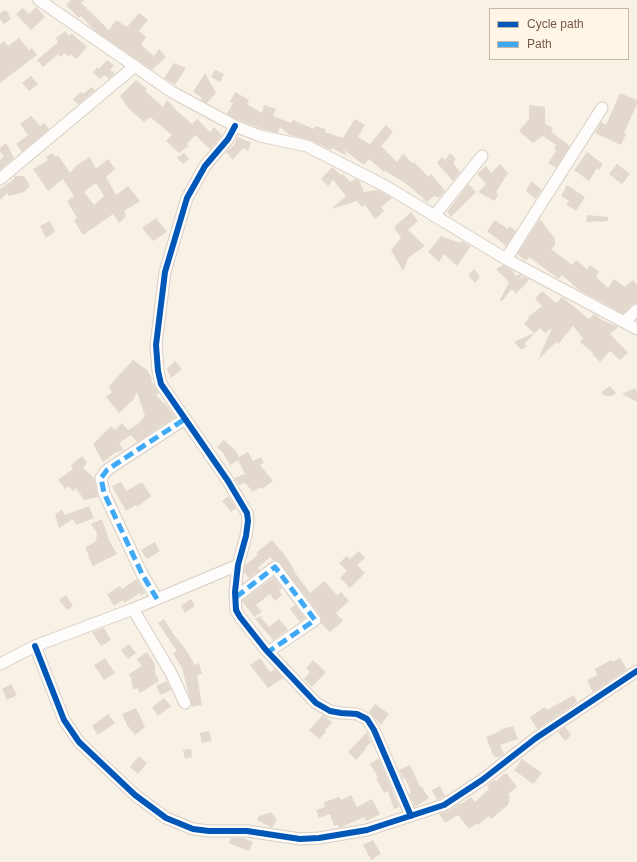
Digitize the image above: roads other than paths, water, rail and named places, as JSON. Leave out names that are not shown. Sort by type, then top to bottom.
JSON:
[{"type":"street","points":[[38,0],[172,92],[235,126],[260,136],[307,146],[387,187],[506,259],[637,329]]},
{"type":"street","points":[[0,179],[136,66]]},
{"type":"street","points":[[506,259],[602,108]]},
{"type":"street","points":[[235,126],[228,139],[206,166],[187,198],[165,272],[156,345],[161,384],[228,481],[247,513],[248,521],[246,536],[238,565],[236,610],[240,617],[268,652],[316,703],[323,708],[340,713],[356,714],[367,719],[374,730],[411,816]]},
{"type":"street","points":[[434,216],[482,156]]},
{"type":"street","points":[[624,322],[637,310]]},
{"type":"street","points":[[158,599],[142,574],[107,500],[101,478],[107,470],[185,419]]},
{"type":"street","points":[[0,664],[35,646],[158,599],[238,565]]},
{"type":"street","points":[[236,597],[275,567],[315,620],[268,652]]},
{"type":"street","points":[[132,609],[171,673],[185,703]]},
{"type":"street","points":[[35,646],[64,720],[79,742],[135,795],[166,818],[193,829],[209,831],[246,831],[300,839],[319,838],[367,830],[444,805],[482,780],[536,738],[637,671]]}]
